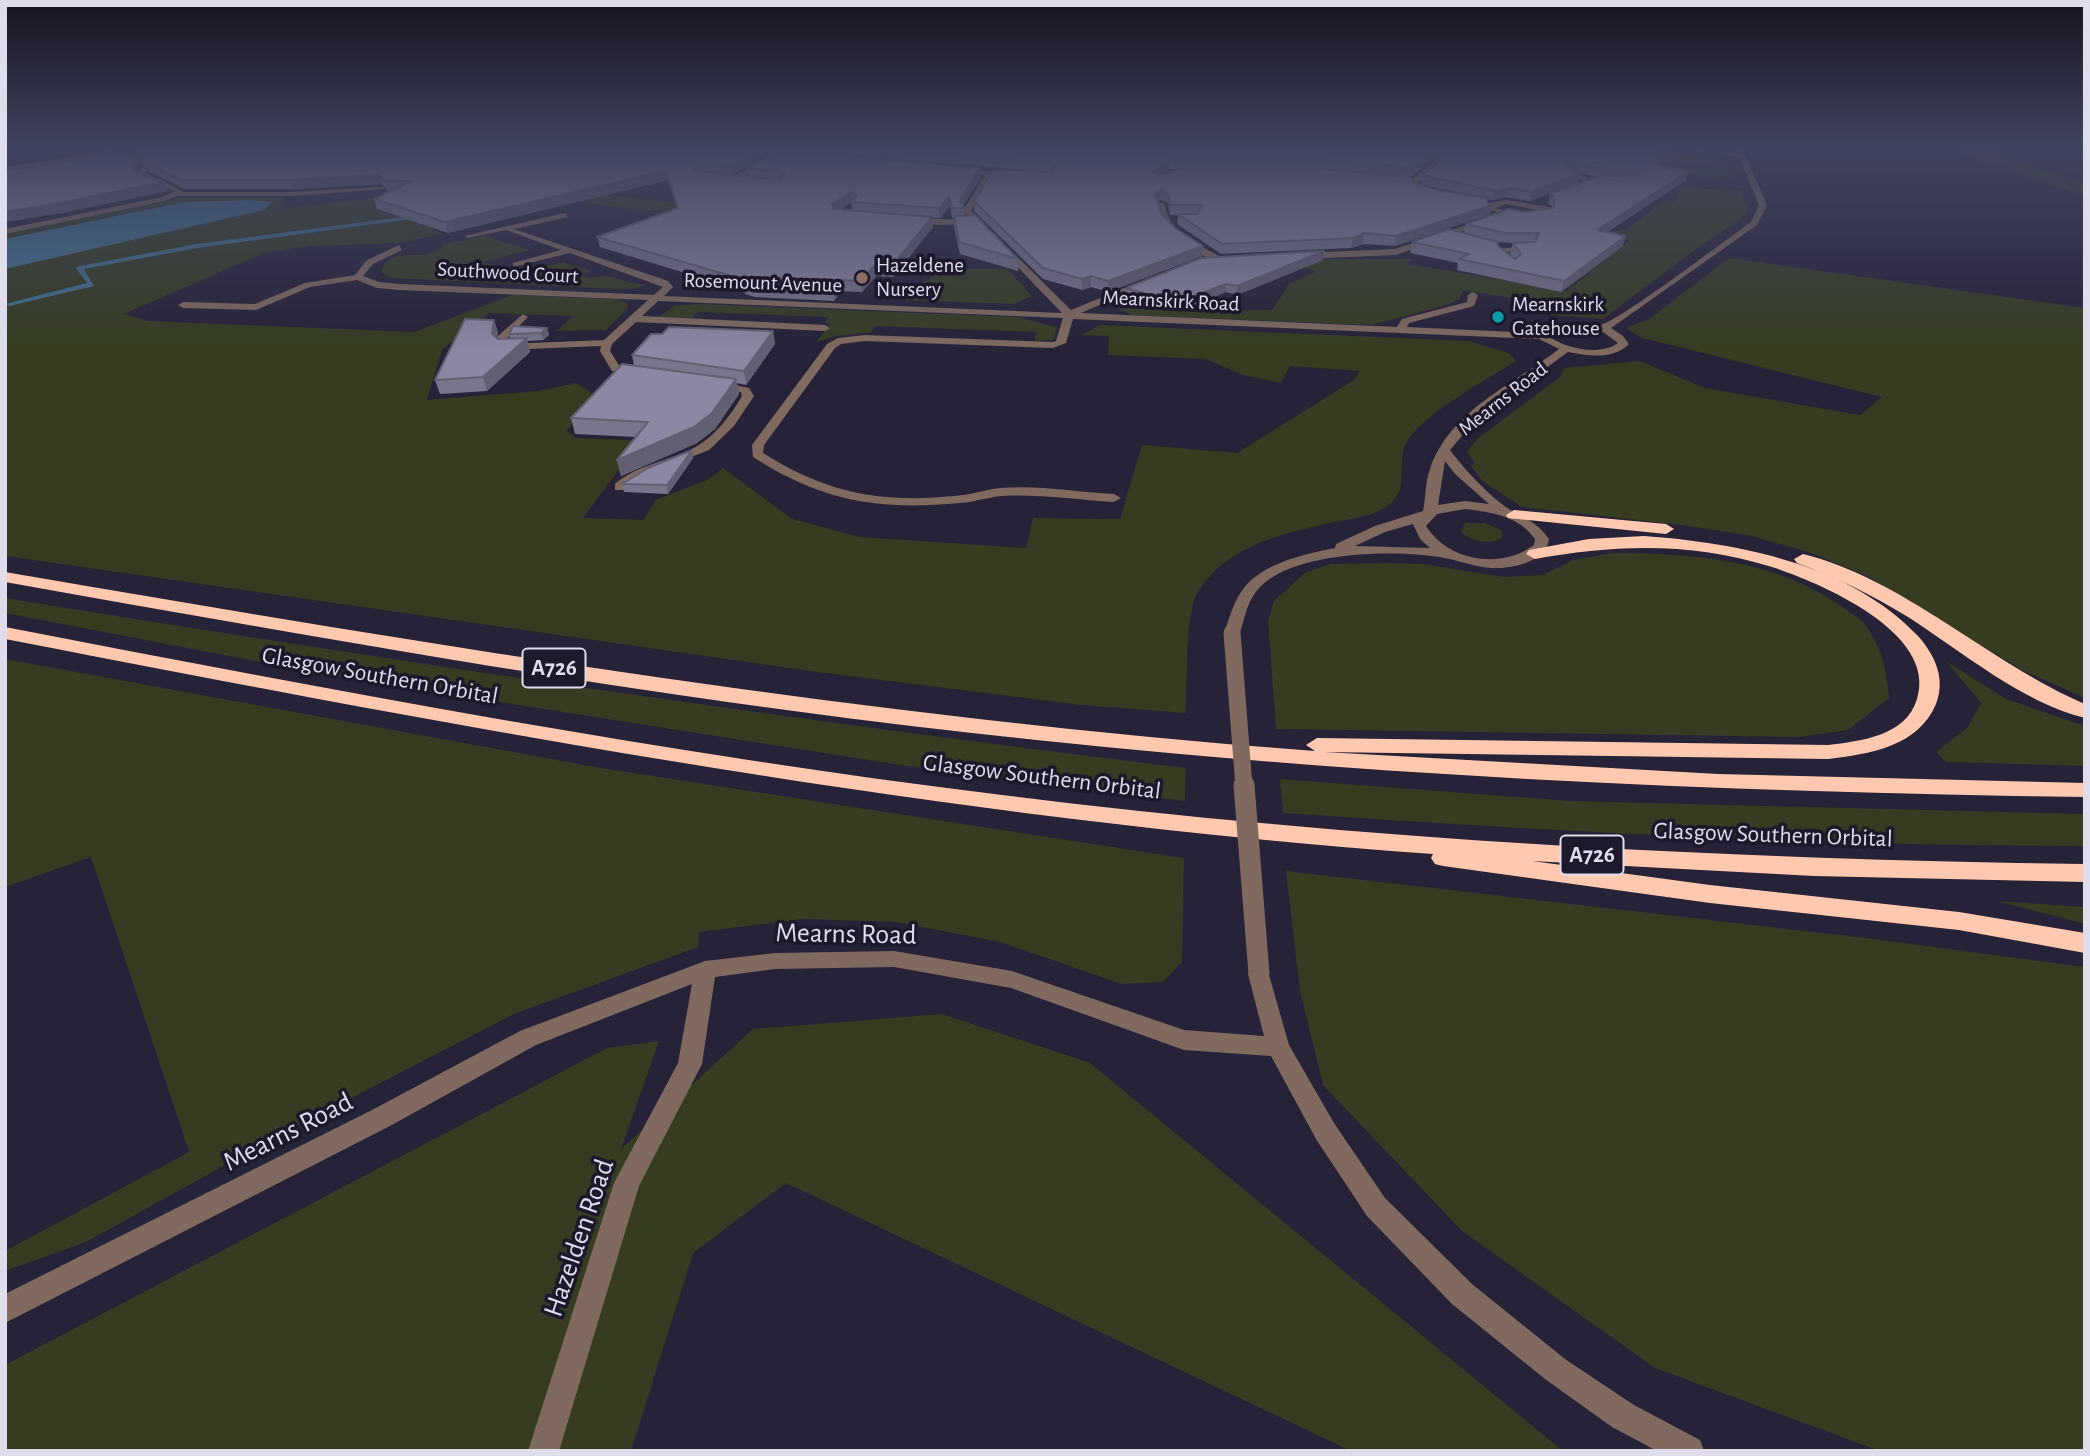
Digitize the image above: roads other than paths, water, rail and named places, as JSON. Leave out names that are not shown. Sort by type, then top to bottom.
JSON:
[{"type":"highway","points":[[1511,514],[1709,535],[1812,562],[1896,603],[1998,670],[2085,712]]},
{"type":"highway","points":[[1105,741],[1621,752],[1830,751],[1895,737],[1919,718],[1931,695],[1930,675],[1924,655],[1906,635],[1860,600],[1806,574],[1715,549],[1644,541],[1597,542],[1535,554]]},
{"type":"highway","name":"Glasgow Southern Orbital","points":[[5,577],[510,662],[784,702],[1105,741],[1410,766],[1631,779],[1859,788],[2085,790]]},
{"type":"highway","name":"Glasgow Southern Orbital","points":[[5,633],[489,725],[709,761],[1101,814],[1565,854],[2085,873]]},
{"type":"highway","points":[[1101,814],[1746,897],[1921,914],[2026,930],[2085,943]]},
{"type":"street","points":[[5,232],[74,217]]},
{"type":"street","name":"Rosemount Avenue","points":[[468,236],[510,230],[558,217]]},
{"type":"street","points":[[975,217],[979,222]]},
{"type":"street","points":[[1163,217],[1182,236],[1223,258],[1198,262]]},
{"type":"street","points":[[1283,256],[1376,255],[1396,252],[1498,217]]},
{"type":"street","points":[[1602,329],[1754,223],[1757,217]]},
{"type":"street","points":[[902,219],[939,223],[979,222]]},
{"type":"street","points":[[1165,220],[1175,220]]},
{"type":"street","name":"Mearnskirk Road","points":[[979,222],[1069,314],[1119,319],[1541,336]]},
{"type":"street","name":"Rosemount Avenue","points":[[510,230],[666,283],[668,287],[659,298]]},
{"type":"street","points":[[1447,234],[1463,239]]},
{"type":"street","points":[[1492,246],[1503,253],[1532,247]]},
{"type":"street","points":[[358,277],[370,262],[399,248]]},
{"type":"street","points":[[516,265],[569,251]]},
{"type":"street","name":"Southwood Court","points":[[183,305],[256,307],[308,285],[358,277],[377,285],[659,298]]},
{"type":"street","points":[[1114,498],[1001,492],[929,502],[862,501],[839,497],[774,466],[757,454],[758,444],[831,346],[838,341],[865,338],[1054,345],[1064,337],[1069,314],[1159,277]]},
{"type":"street","points":[[1401,330],[1405,321],[1471,304],[1473,295]]},
{"type":"street","points":[[645,378],[616,369],[605,351],[607,343],[659,298]]},
{"type":"street","name":"Rosemount Avenue","points":[[659,298],[1069,314]]},
{"type":"street","points":[[523,317],[503,336],[503,347],[607,343]]},
{"type":"street","points":[[635,319],[825,328]]},
{"type":"street","points":[[1554,325],[1602,329],[1622,339],[1621,348],[1603,352],[1566,349],[1541,336],[1541,331],[1554,325]]},
{"type":"street","name":"Mearns Road","points":[[1427,515],[1436,469],[1450,440],[1475,415],[1566,349]]},
{"type":"street","points":[[620,487],[633,474],[706,446],[737,415],[748,396],[745,390],[730,386],[696,383]]},
{"type":"street","name":"Mearns Road","points":[[1444,451],[1480,491],[1537,530],[1542,539],[1541,547],[1535,554]]},
{"type":"street","points":[[1511,514],[1465,505],[1427,515],[1380,529],[1335,550],[1274,572],[1250,589],[1232,633],[1259,974],[1278,1048],[1325,1131],[1376,1207],[1462,1294],[1555,1369],[1623,1416],[1689,1451]]},
{"type":"street","points":[[1427,515],[1419,526],[1423,536],[1450,554]]},
{"type":"street","points":[[1335,550],[1385,549],[1450,554],[1498,563],[1513,562],[1535,554]]},
{"type":"street","name":"Mearns Road","points":[[5,1309],[369,1125],[528,1038],[705,970],[775,961],[894,959],[1012,980],[1184,1040],[1278,1048]]},
{"type":"street","name":"Hazelden Road","points":[[543,1451],[626,1183],[690,1064],[705,970]]},
{"type":"water","points":[[112,217],[234,217],[5,269],[5,239]]},
{"type":"waterway","points":[[9,304],[91,284],[80,268],[197,246],[418,217]]},
{"type":"place","name":"Hazeldene Nursery","points":[[862,278]]},
{"type":"place","name":"Mearnskirk Gatehouse","points":[[1498,317]]}]
